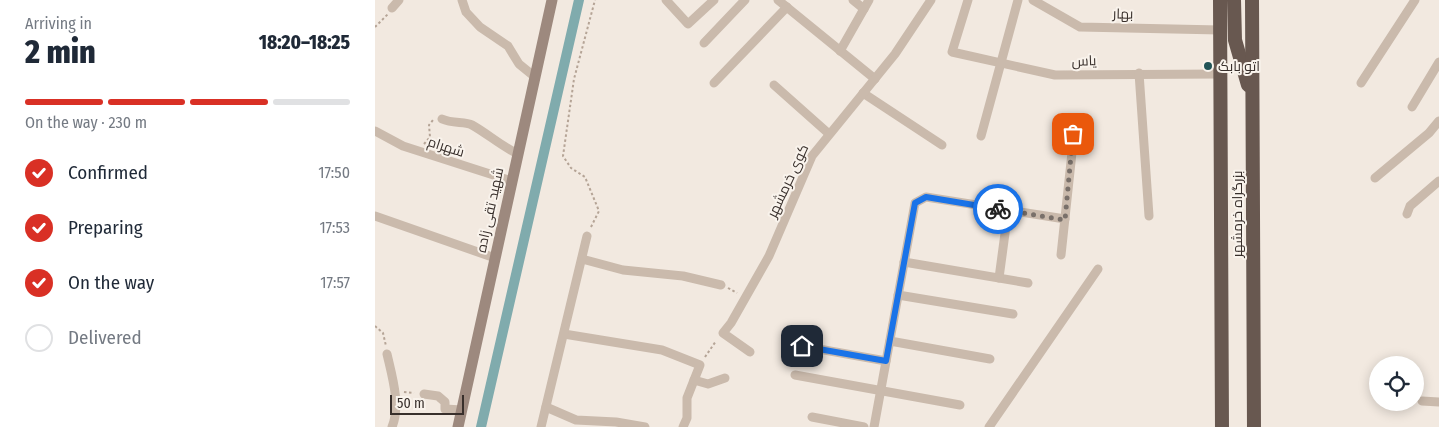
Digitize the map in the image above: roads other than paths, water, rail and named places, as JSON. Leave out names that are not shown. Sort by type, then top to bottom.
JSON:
[{"type":"highway","name":"بزرگراه خرمشهر","points":[[1220,0],[1222,427]]},
{"type":"highway","points":[[1234,0],[1235,40],[1253,98]]},
{"type":"highway","name":"بزرگراه خرمشهر","points":[[1252,0],[1254,427]]},
{"type":"main road","name":"شهید تقی زاده","points":[[458,427],[552,0]]},
{"type":"street","points":[[392,8],[399,0]]},
{"type":"street","points":[[462,0],[466,12],[480,27],[508,46],[519,64],[535,77]]},
{"type":"street","points":[[666,0],[688,24],[714,0]]},
{"type":"street","points":[[704,43],[745,0]]},
{"type":"street","points":[[778,0],[875,80]]},
{"type":"street","points":[[853,0],[864,9]]},
{"type":"street","points":[[840,51],[869,0]]},
{"type":"street","name":"کوی خرمشهر","points":[[750,352],[723,333],[769,256],[812,156],[828,133],[875,80],[895,54],[931,0]]},
{"type":"street","name":"یاس","points":[[968,0],[952,52],[1055,76],[1139,73],[1220,74]]},
{"type":"street","points":[[981,136],[1018,0]]},
{"type":"street","name":"بهار","points":[[1033,0],[1080,27],[1220,30]]},
{"type":"street","points":[[1361,83],[1415,0]]},
{"type":"street","points":[[714,83],[787,7]]},
{"type":"street","points":[[1412,107],[1439,62]]},
{"type":"street","points":[[1139,73],[1149,216]]},
{"type":"street","points":[[774,85],[828,133]]},
{"type":"street","points":[[863,93],[942,146]]},
{"type":"street","points":[[442,118],[451,123],[470,123],[504,148],[518,154]]},
{"type":"street","points":[[1375,178],[1429,133],[1439,121]]},
{"type":"street","name":"شهرام","points":[[375,131],[419,152],[512,181]]},
{"type":"street","points":[[1061,255],[1073,134]]},
{"type":"street","points":[[1407,214],[1410,206],[1439,181]]},
{"type":"street","points":[[874,427],[915,203],[926,197],[1065,220]]},
{"type":"street","points":[[999,278],[1009,210]]},
{"type":"street","points":[[375,216],[495,258]]},
{"type":"street","points":[[541,427],[587,236]]},
{"type":"street","points":[[582,258],[623,270],[683,276],[721,285]]},
{"type":"street","points":[[904,262],[1028,283]]},
{"type":"street","points":[[989,427],[1098,268]]},
{"type":"street","points":[[899,294],[1013,314]]},
{"type":"street","points":[[564,334],[662,350],[700,365],[687,398],[687,418],[683,427]]},
{"type":"street","points":[[890,341],[990,359]]},
{"type":"street","points":[[802,346],[886,361]]},
{"type":"street","points":[[387,354],[394,391],[396,417],[392,427]]},
{"type":"street","points":[[795,375],[960,405]]},
{"type":"street","points":[[694,380],[708,384],[725,378]]},
{"type":"street","points":[[424,394],[438,396],[445,402],[445,409],[462,410]]},
{"type":"street","points":[[1424,401],[1439,402]]},
{"type":"street","points":[[546,407],[576,420],[616,422],[645,427]]},
{"type":"street","points":[[812,417],[864,427]]},
{"type":"waterway","points":[[481,427],[579,0]]},
{"type":"place","name":"اتو بابک","points":[[1208,66]]}]
